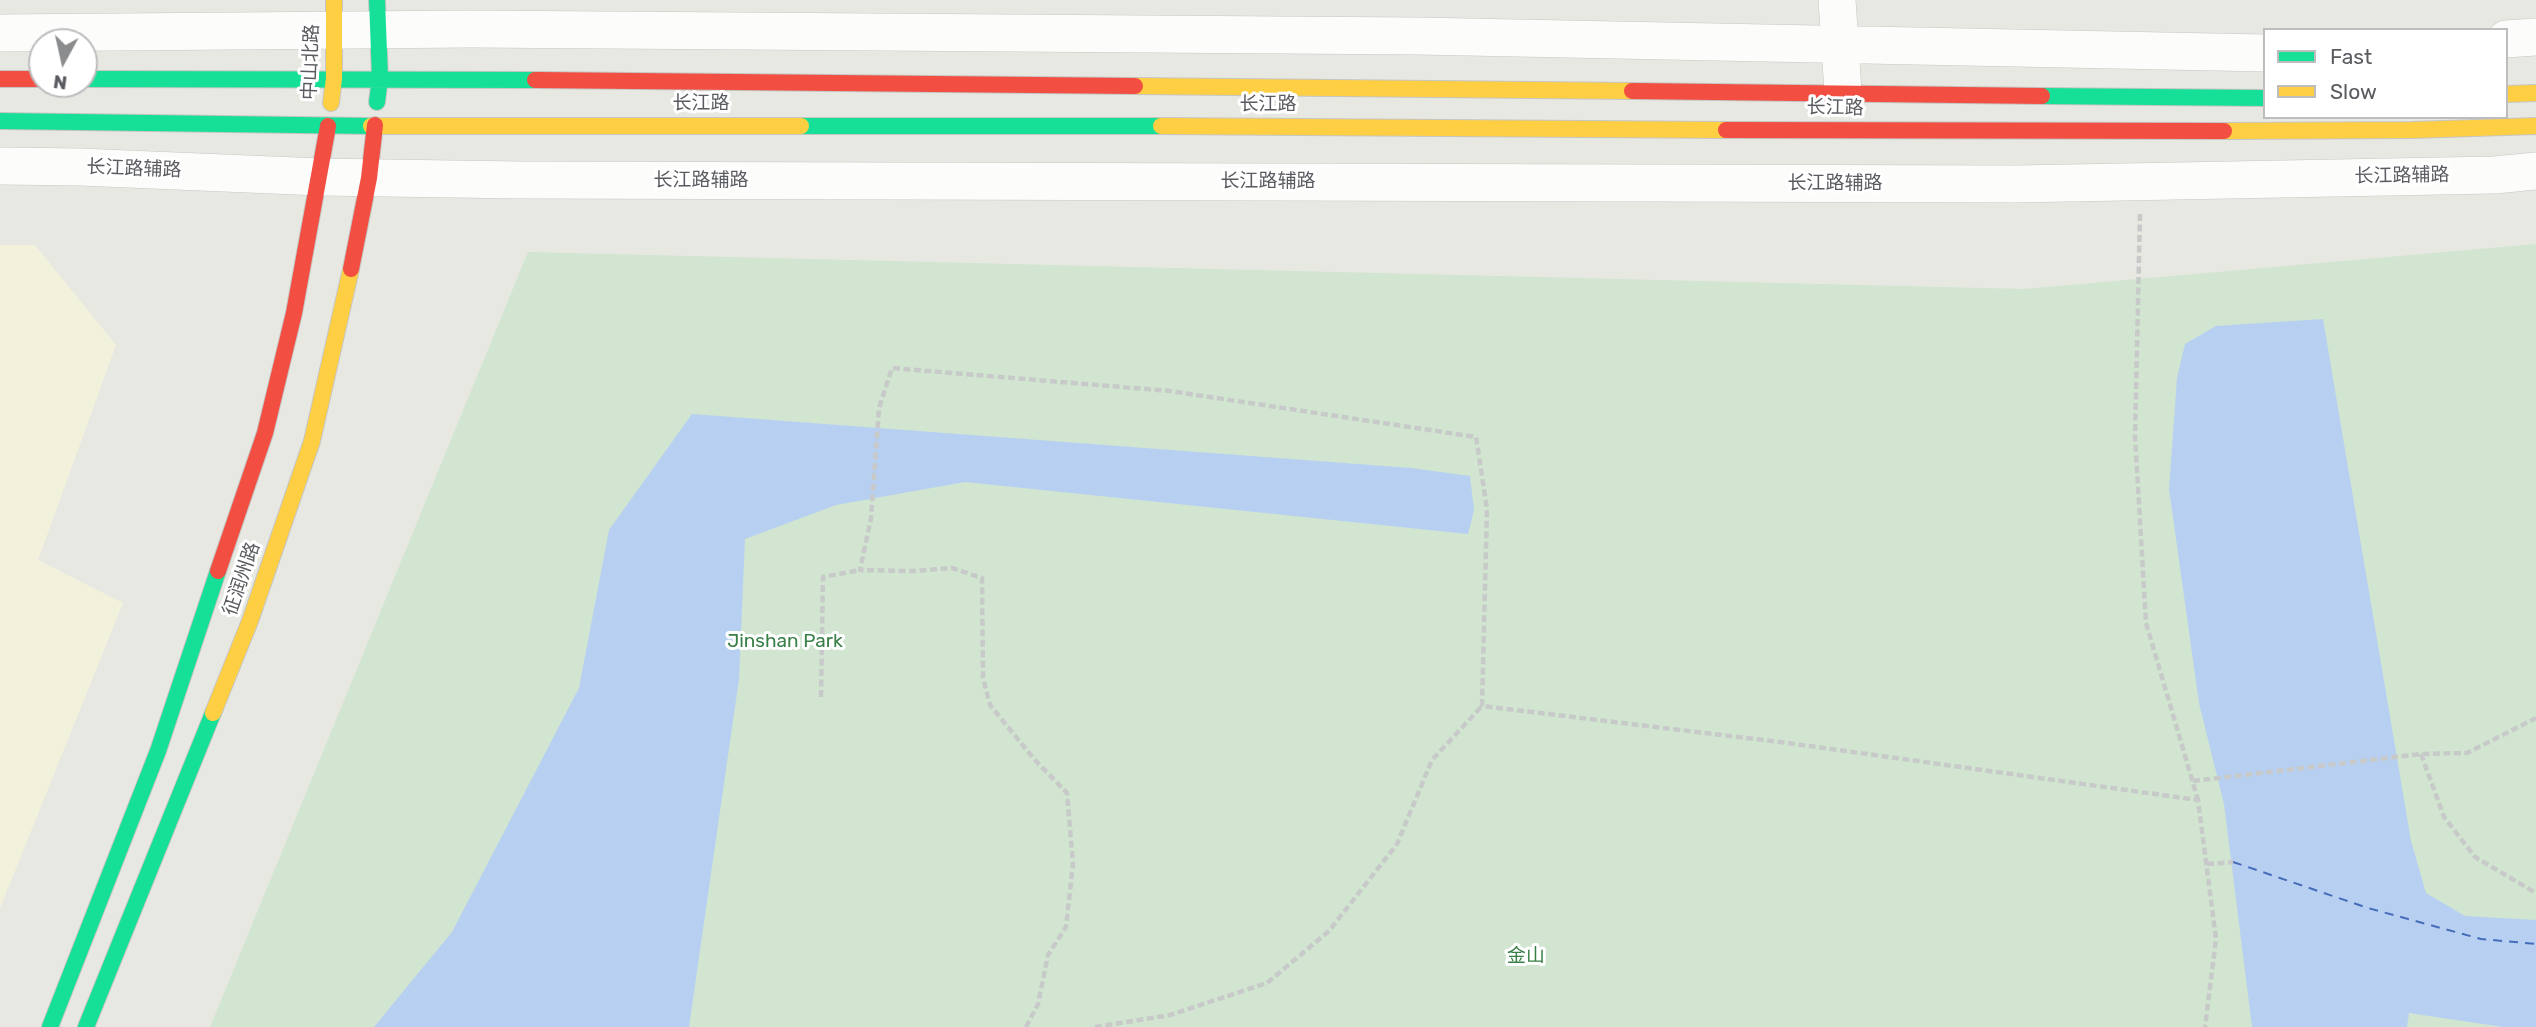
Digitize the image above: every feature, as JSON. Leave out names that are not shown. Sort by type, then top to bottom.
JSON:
[{"type":"main road","name":"中山北路","points":[[328,126],[334,78],[334,15]]},
{"type":"main road","points":[[375,125],[380,78],[378,15]]},
{"type":"main road","name":"长江路","points":[[98,79],[380,78],[2263,98]]},
{"type":"main road","points":[[0,79],[28,79]]},
{"type":"main road","points":[[2508,94],[2536,93]]},
{"type":"main road","name":"长江路","points":[[0,121],[328,126],[1657,128],[2140,132],[2412,130],[2536,126]]},
{"type":"main road","name":"征润州路","points":[[86,1027],[250,621],[312,441],[352,264],[369,178],[375,125]]},
{"type":"main road","name":"征润州路","points":[[51,1027],[158,751],[265,433],[294,313],[328,126]]},
{"type":"street","points":[[1837,0],[1842,44],[1843,92]]},
{"type":"street","points":[[0,33],[378,15],[2263,52]]},
{"type":"street","points":[[2508,39],[2536,37]]},
{"type":"street","name":"长江路辅路","points":[[0,166],[369,178],[1975,184],[2495,175],[2536,171]]},
{"type":"path","points":[[2141,180],[2135,436],[2146,623],[2198,800],[2217,939],[2205,1027]]},
{"type":"path","points":[[860,570],[871,518],[879,408],[892,368],[1170,391],[1476,437],[1488,509],[1482,706],[1432,760],[1396,844],[1329,931],[1267,983],[1170,1015],[1095,1027]]},
{"type":"path","points":[[821,697],[823,578],[860,570],[912,571],[952,568],[982,579],[983,678],[990,705],[1034,759],[1067,793],[1073,864],[1066,927],[1048,955],[1038,1004],[1026,1027]]},
{"type":"path","points":[[1482,706],[1788,743],[2198,800]]},
{"type":"path","points":[[2193,781],[2421,754],[2467,753],[2536,718]]},
{"type":"path","points":[[2421,754],[2444,817],[2475,857],[2536,893]]},
{"type":"path","points":[[2207,864],[2233,862]]},
{"type":"shaded area","points":[[0,245],[35,245],[116,345],[38,560],[123,603],[0,908]]},
{"type":"green space","name":"Jinshan Park","points":[[2536,244],[2536,1027],[210,1027],[528,252],[2024,289]]},
{"type":"water","points":[[2323,319],[2411,841],[2426,893],[2465,916],[2536,920],[2536,1027],[2503,1027],[2409,1013],[2407,1027],[2252,1027],[2224,804],[2199,703],[2169,489],[2177,378],[2185,344],[2216,326]]},
{"type":"water","points":[[692,414],[1411,468],[1470,476],[1474,510],[1468,534],[965,482],[836,505],[745,539],[739,679],[689,1027],[374,1027],[452,932],[579,688],[609,530]]},
{"type":"ferry route","points":[[2233,862],[2368,908],[2481,939],[2536,944]]},
{"type":"traffic: fast","points":[[377,0],[380,78],[377,102]]},
{"type":"traffic: fast","points":[[98,79],[535,80]]},
{"type":"traffic: fast","points":[[2042,96],[2263,98]]},
{"type":"traffic: fast","points":[[0,121],[371,126]]},
{"type":"traffic: fast","points":[[801,126],[1161,126]]},
{"type":"traffic: fast","points":[[50,1027],[158,751],[218,571]]},
{"type":"traffic: fast","points":[[86,1027],[213,713]]},
{"type":"traffic: slow","points":[[331,103],[334,78],[334,0]]},
{"type":"traffic: slow","points":[[1135,86],[1632,91]]},
{"type":"traffic: slow","points":[[2508,94],[2536,93]]},
{"type":"traffic: slow","points":[[371,126],[801,126]]},
{"type":"traffic: slow","points":[[1161,126],[1726,130]]},
{"type":"traffic: slow","points":[[2224,131],[2536,126]]},
{"type":"traffic: slow","points":[[213,713],[250,621],[312,441],[351,269]]},
{"type":"traffic: jam","points":[[0,79],[28,79]]},
{"type":"traffic: jam","points":[[535,80],[1135,86]]},
{"type":"traffic: jam","points":[[1632,91],[2042,96]]},
{"type":"traffic: jam","points":[[351,269],[369,178],[375,125]]},
{"type":"traffic: jam","points":[[218,571],[265,433],[294,313],[328,126]]},
{"type":"traffic: jam","points":[[1726,130],[2224,131]]},
{"type":"park label","name":"金山","points":[[1526,957]]}]
